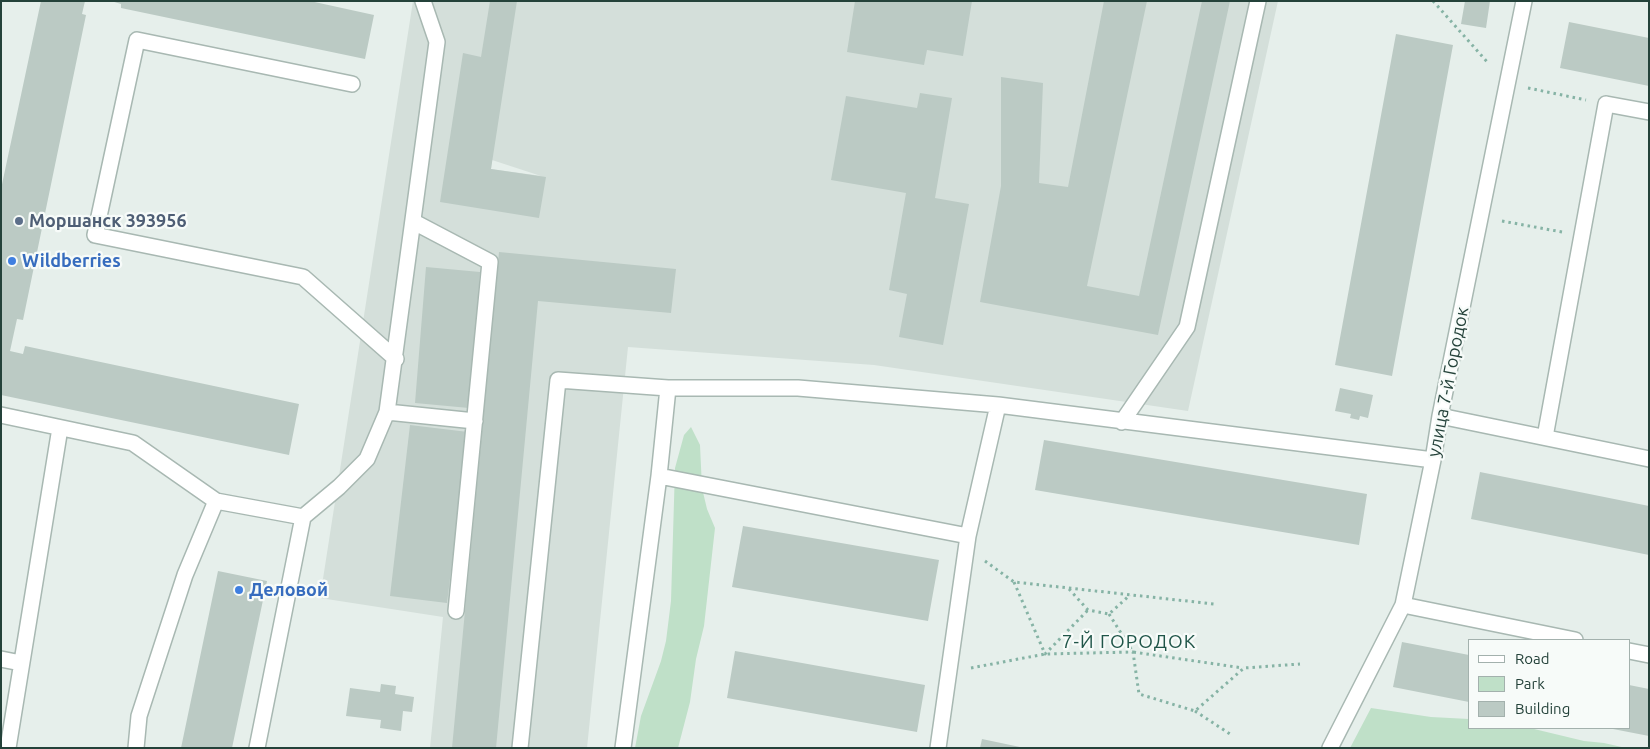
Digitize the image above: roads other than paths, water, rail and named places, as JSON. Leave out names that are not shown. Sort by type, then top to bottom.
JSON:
[{"type":"street","points":[[257,748],[303,517],[339,487],[367,459],[387,412],[396,359],[437,42],[423,1]]},
{"type":"street","points":[[1122,422],[1188,327],[1258,1]]},
{"type":"street","name":"улица 7-й Городок","points":[[1330,748],[1403,606],[1524,1]]},
{"type":"street","points":[[352,84],[137,40],[95,236],[303,277],[396,359]]},
{"type":"street","points":[[1545,437],[1606,104],[1649,112]]},
{"type":"street","points":[[414,222],[490,262],[456,611]]},
{"type":"street","points":[[520,748],[558,380],[668,388],[798,388],[998,405],[1433,460]]},
{"type":"street","points":[[623,748],[659,476],[668,388]]},
{"type":"street","points":[[938,748],[968,541],[998,405]]},
{"type":"street","points":[[387,412],[475,422]]},
{"type":"street","points":[[1,415],[133,443],[216,501],[303,517]]},
{"type":"street","points":[[1440,416],[1649,459]]},
{"type":"street","points":[[8,748],[60,428]]},
{"type":"street","points":[[659,476],[968,541]]},
{"type":"street","points":[[136,748],[138,716],[185,575],[216,501]]},
{"type":"street","points":[[1403,606],[1570,639]]},
{"type":"street","points":[[1630,651],[1649,655]]},
{"type":"street","points":[[1,658],[21,662]]},
{"type":"place","name":"Моршанск 393956","points":[[19,221]]},
{"type":"place","name":"Wildberries","points":[[12,261]]},
{"type":"place","name":"Деловой","points":[[239,590]]},
{"type":"district","name":"7-Й ГОРОДОК","points":[[1129,642]]}]
